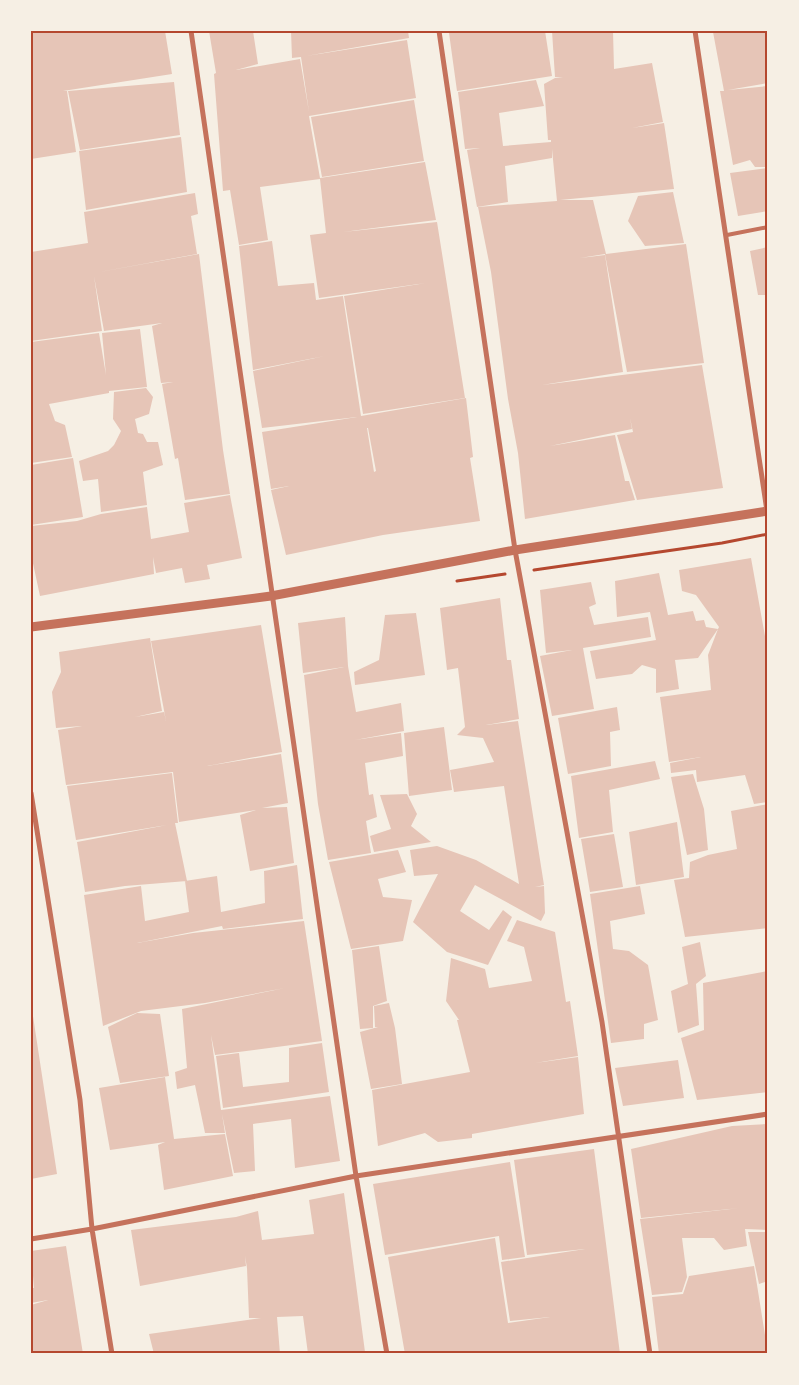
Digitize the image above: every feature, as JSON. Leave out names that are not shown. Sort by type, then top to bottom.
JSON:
[{"type":"street","points":[[191,31],[356,1176],[387,1354]]},
{"type":"street","points":[[439,31],[514,550],[602,1022],[650,1354]]},
{"type":"street","points":[[31,627],[271,596],[514,550],[768,512],[695,31]]},
{"type":"street","points":[[31,793],[80,1100],[92,1229],[112,1354]]},
{"type":"street","points":[[31,1239],[92,1229],[356,1176],[619,1134],[768,1114]]},
{"type":"lane","points":[[727,236],[768,227]]},
{"type":"building","points":[[31,31],[165,31],[172,74],[63,91],[67,91],[76,152],[31,159]]},
{"type":"building","points":[[209,31],[253,31],[258,64],[236,70],[300,59],[309,112],[301,57],[292,58],[291,31],[408,31],[409,38],[306,56],[407,40],[416,98],[309,116],[320,178],[425,162],[436,220],[343,232],[437,222],[465,398],[363,414],[344,296],[426,283],[319,298],[310,235],[326,233],[320,179],[260,187],[268,240],[239,245],[230,190],[223,191],[214,74],[216,73]]},
{"type":"building","points":[[460,31],[545,31],[552,76],[457,91],[449,33]]},
{"type":"building","points":[[552,31],[613,31],[614,69],[652,63],[663,122],[632,128],[664,123],[674,189],[560,200],[593,200],[606,254],[686,244],[704,363],[627,372],[605,254],[580,258],[605,255],[623,372],[542,385],[702,365],[723,488],[637,500],[617,435],[633,432],[630,418],[632,429],[550,446],[615,435],[625,481],[629,481],[635,500],[525,519],[518,453],[508,399],[491,272],[478,207],[557,201],[552,149],[552,158],[505,166],[508,202],[477,207],[467,150],[480,148],[465,149],[458,92],[536,80],[544,106],[499,113],[503,146],[551,142],[551,140],[548,140],[544,84],[555,78],[563,77],[555,77]]},
{"type":"building","points":[[768,31],[768,83],[728,90],[768,86],[768,167],[755,167],[750,160],[733,165],[720,91],[724,91],[713,32]]},
{"type":"building","points":[[174,82],[180,135],[80,150],[68,91]]},
{"type":"building","points":[[414,100],[424,161],[322,177],[311,117]]},
{"type":"building","points":[[181,137],[187,192],[86,210],[79,151]]},
{"type":"building","points":[[768,168],[768,211],[738,216],[730,173]]},
{"type":"building","points":[[673,192],[684,243],[645,246],[628,221],[638,196]]},
{"type":"building","points":[[195,193],[198,214],[191,216],[197,254],[94,273],[199,254],[230,494],[185,500],[178,458],[175,459],[162,384],[173,382],[161,383],[152,326],[162,323],[104,331],[94,276],[102,331],[31,341],[31,252],[88,243],[84,212]]},
{"type":"building","points":[[272,241],[278,286],[314,283],[316,300],[343,296],[361,416],[466,398],[473,457],[470,458],[480,521],[383,535],[286,555],[271,490],[289,486],[271,489],[262,432],[357,417],[262,428],[253,371],[325,356],[253,370],[239,246]],"holes":[[[367,428],[376,471],[374,472]]]},
{"type":"building","points":[[768,247],[768,295],[758,295],[750,251]]},
{"type":"building","points":[[140,329],[147,387],[109,391],[109,393],[49,404],[55,421],[65,425],[72,457],[31,463],[31,342],[99,333],[106,375],[102,333]]},
{"type":"building","points":[[146,388],[153,397],[149,414],[135,419],[138,433],[143,434],[147,442],[158,442],[163,465],[143,472],[147,505],[101,512],[98,479],[83,481],[79,461],[108,451],[114,445],[121,431],[113,419],[114,392]]},
{"type":"building","points":[[73,458],[83,517],[31,525],[31,465]]},
{"type":"building","points":[[230,495],[242,558],[207,565],[210,579],[185,583],[182,568],[156,573],[153,557],[154,574],[40,596],[31,554],[31,526],[77,521],[101,514],[147,507],[151,539],[189,532],[184,503]]},
{"type":"building","points":[[751,558],[768,653],[768,802],[754,804],[745,775],[697,782],[696,770],[671,773],[670,763],[701,757],[669,762],[660,697],[711,690],[708,655],[719,627],[696,595],[682,591],[679,570]]},
{"type":"building","points":[[659,573],[668,615],[693,611],[696,621],[704,620],[706,627],[718,629],[698,658],[675,660],[679,689],[656,693],[656,669],[642,665],[632,674],[596,679],[590,651],[656,640],[650,612],[617,617],[615,581]]},
{"type":"building","points":[[591,582],[596,604],[589,607],[594,625],[648,617],[651,637],[583,648],[594,709],[552,716],[540,656],[572,650],[546,653],[540,590]]},
{"type":"building","points":[[500,598],[507,660],[511,660],[519,719],[486,725],[518,721],[544,885],[535,887],[544,886],[545,913],[541,921],[475,885],[460,911],[489,930],[503,910],[512,917],[488,965],[447,952],[413,922],[438,874],[414,876],[410,850],[437,846],[476,860],[519,884],[504,786],[454,792],[450,770],[494,762],[483,738],[457,735],[465,727],[458,668],[447,670],[440,608]]},
{"type":"building","points":[[416,613],[425,675],[355,685],[354,672],[379,660],[385,615]]},
{"type":"building","points":[[345,617],[348,666],[356,712],[401,703],[404,731],[355,740],[401,733],[403,756],[365,763],[369,795],[373,794],[377,817],[366,821],[371,853],[328,860],[318,804],[304,675],[344,667],[303,673],[298,623]]},
{"type":"building","points":[[261,625],[282,752],[207,766],[281,754],[288,803],[262,808],[287,807],[294,863],[250,871],[240,815],[256,810],[179,822],[173,772],[66,785],[58,730],[82,726],[56,728],[52,692],[61,672],[59,652],[150,638],[162,711],[135,717],[164,712],[166,721],[151,641]]},
{"type":"building","points":[[617,707],[620,730],[610,732],[611,766],[568,774],[558,718]]},
{"type":"building","points":[[444,727],[452,790],[409,796],[404,733]]},
{"type":"building","points":[[655,761],[660,779],[609,790],[613,832],[579,838],[571,776]]},
{"type":"building","points":[[172,773],[178,823],[175,823],[187,881],[125,886],[85,892],[77,842],[167,825],[76,840],[67,786]]},
{"type":"building","points":[[693,774],[704,809],[708,850],[687,855],[671,777]]},
{"type":"building","points":[[407,794],[417,814],[411,826],[431,842],[374,852],[370,836],[391,829],[380,795]]},
{"type":"building","points":[[768,804],[768,928],[685,937],[674,880],[689,878],[690,862],[708,855],[737,849],[731,811]]},
{"type":"building","points":[[677,822],[684,877],[636,885],[629,832]]},
{"type":"building","points":[[614,834],[623,887],[590,892],[581,839]]},
{"type":"building","points":[[398,850],[406,872],[378,879],[383,897],[412,900],[403,941],[351,949],[329,862]]},
{"type":"building","points":[[297,865],[303,919],[223,929],[222,926],[137,943],[193,933],[304,921],[322,1041],[215,1055],[211,1035],[221,1110],[330,1096],[340,1161],[295,1168],[291,1119],[253,1124],[255,1171],[234,1173],[222,1114],[225,1133],[205,1133],[195,1085],[177,1089],[175,1072],[187,1068],[182,1009],[285,988],[205,1003],[141,1011],[103,1026],[84,895],[141,886],[145,921],[189,912],[185,881],[217,876],[221,912],[265,903],[264,871]]},
{"type":"building","points":[[640,886],[645,914],[610,921],[613,949],[629,951],[648,965],[658,1020],[644,1024],[644,1039],[611,1043],[590,894]]},
{"type":"building","points":[[517,920],[555,932],[566,1002],[570,1001],[578,1056],[535,1063],[578,1057],[584,1114],[472,1134],[472,1138],[438,1142],[425,1133],[378,1146],[372,1090],[470,1072],[457,1020],[459,1020],[446,1001],[451,958],[485,969],[489,988],[532,981],[524,947],[507,941]]},
{"type":"building","points":[[700,942],[706,976],[696,984],[699,1025],[678,1033],[671,991],[688,984],[682,947]]},
{"type":"building","points":[[379,946],[387,1001],[373,1006],[373,1028],[360,1029],[352,950]]},
{"type":"building","points":[[768,971],[768,1092],[697,1100],[681,1038],[704,1030],[703,983]]},
{"type":"building","points":[[31,1003],[57,1174],[31,1179]]},
{"type":"building","points":[[389,1003],[395,1028],[402,1084],[371,1089],[360,1032],[378,1027],[375,1027],[374,1006]]},
{"type":"building","points":[[137,1013],[160,1014],[169,1076],[120,1083],[108,1027]]},
{"type":"building","points":[[322,1043],[329,1092],[223,1108],[216,1056],[239,1053],[243,1087],[289,1082],[289,1048]]},
{"type":"building","points":[[678,1060],[684,1098],[623,1106],[615,1068]]},
{"type":"building","points":[[165,1077],[174,1139],[225,1134],[233,1176],[164,1190],[158,1145],[165,1142],[110,1150],[99,1088]]},
{"type":"building","points":[[768,1124],[768,1230],[745,1229],[747,1246],[724,1250],[714,1238],[682,1238],[687,1277],[682,1292],[652,1295],[640,1219],[740,1208],[641,1218],[631,1149],[732,1126]]},
{"type":"building","points":[[594,1149],[620,1354],[405,1354],[388,1257],[495,1238],[508,1323],[550,1317],[510,1321],[501,1262],[585,1249],[527,1255],[514,1160]]},
{"type":"building","points":[[510,1162],[525,1257],[502,1260],[499,1236],[385,1255],[373,1184]]},
{"type":"building","points":[[344,1193],[365,1352],[308,1354],[303,1316],[277,1317],[280,1354],[154,1354],[149,1334],[261,1318],[249,1318],[247,1268],[245,1256],[246,1266],[140,1286],[131,1230],[236,1217],[258,1211],[262,1240],[314,1234],[309,1200]]},
{"type":"building","points":[[748,1232],[768,1232],[768,1281],[759,1284]]},
{"type":"building","points":[[66,1246],[83,1354],[31,1354],[31,1305],[48,1300],[31,1303],[31,1288],[34,1288],[31,1251]]},
{"type":"building","points":[[754,1266],[768,1354],[659,1354],[652,1297],[683,1294],[689,1276]]}]
